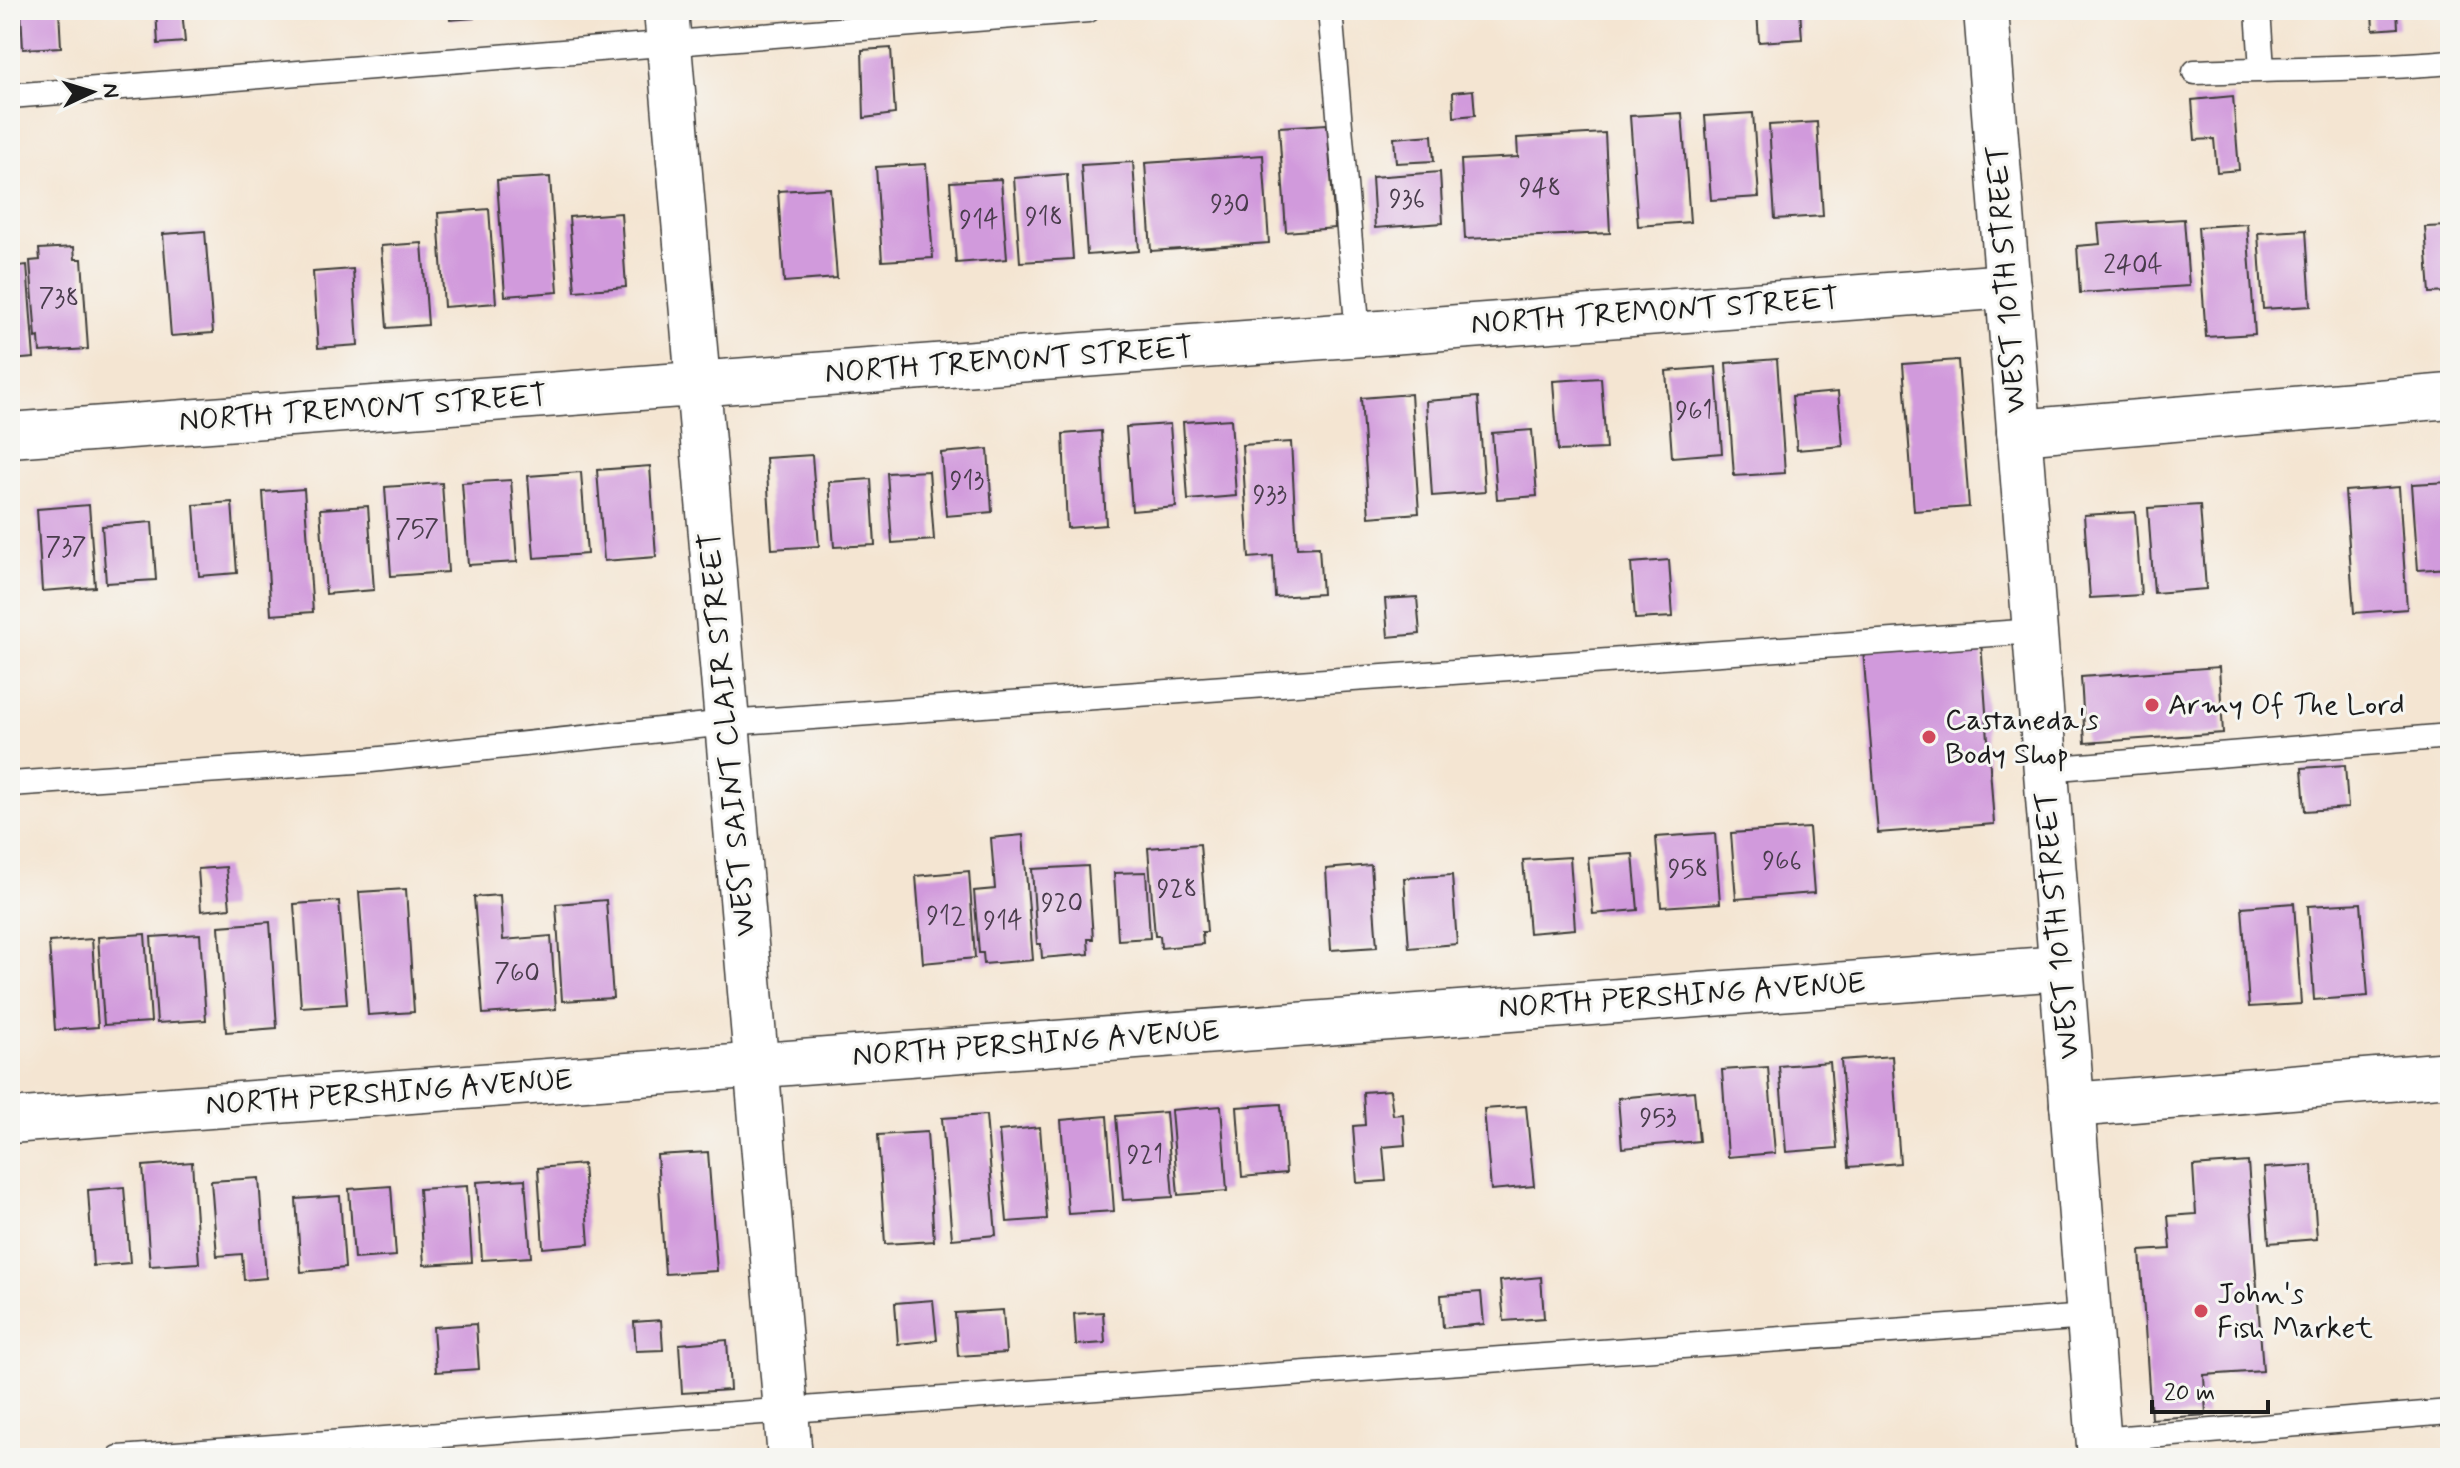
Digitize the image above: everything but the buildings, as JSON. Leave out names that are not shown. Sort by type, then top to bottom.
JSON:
[{"type":"street","name":"WEST 10TH STREET","points":[[1986,10],[2099,1449]]},
{"type":"street","name":"WEST SAINT CLAIR STREET","points":[[668,26],[790,1458]]},
{"type":"street","name":"NORTH TREMONT STREET","points":[[10,435],[2008,286]]},
{"type":"street","points":[[2019,432],[2450,396]]},
{"type":"street","name":"NORTH PERSHING AVENUE","points":[[10,1121],[2061,968]]},
{"type":"street","points":[[2072,1105],[2450,1074]]},
{"type":"lane","points":[[10,96],[668,26],[1088,10]]},
{"type":"lane","points":[[1330,10],[1358,335]]},
{"type":"lane","points":[[2258,10],[2262,69]]},
{"type":"lane","points":[[2195,72],[2383,68],[2450,62]]},
{"type":"lane","points":[[10,784],[371,760],[727,723],[2035,631]]},
{"type":"lane","points":[[2045,769],[2450,736]]},
{"type":"lane","points":[[119,1458],[2088,1317]]},
{"type":"lane","points":[[2099,1449],[2450,1412]]},
{"type":"place","name":"Army Of The Lord","points":[[2152,705]]},
{"type":"place","name":"Castaneda's Body Shop","points":[[1929,737]]},
{"type":"place","name":"John's Fish Market","points":[[2201,1311]]}]
